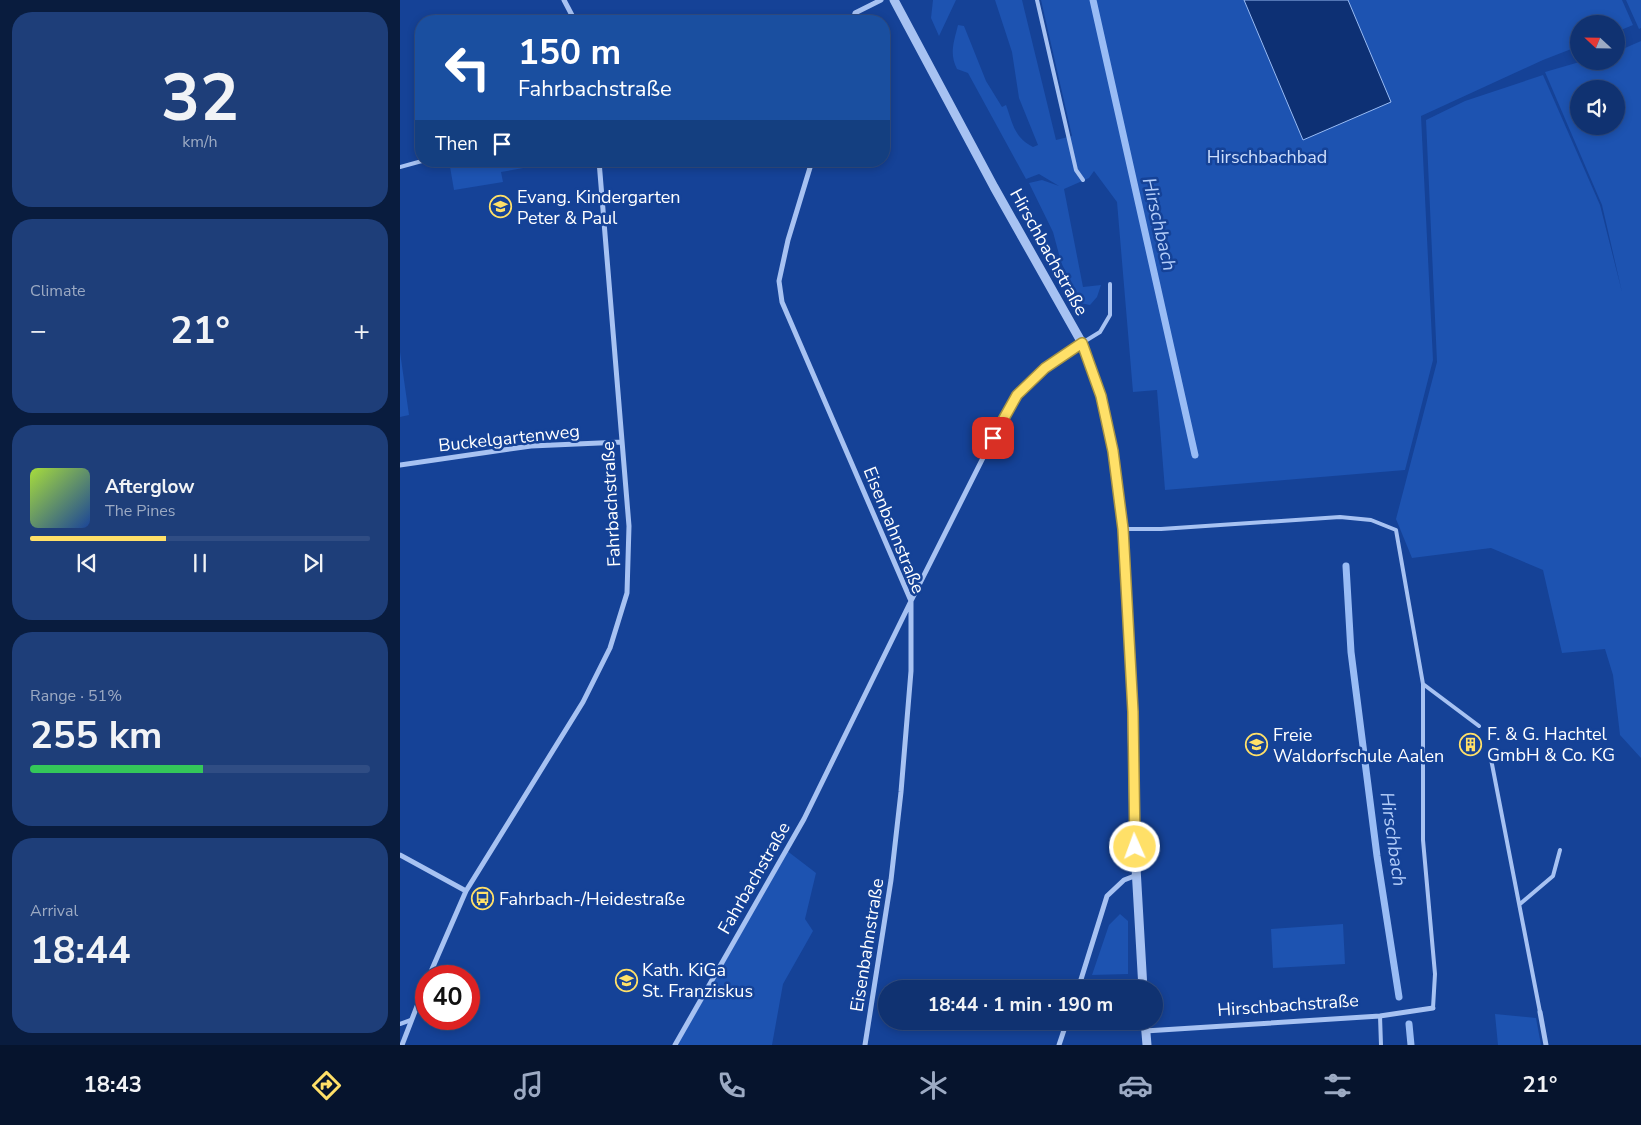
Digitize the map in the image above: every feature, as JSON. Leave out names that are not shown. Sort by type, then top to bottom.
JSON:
[{"type":"street","points":[[564,0],[573,15]]},
{"type":"street","points":[[854,15],[881,0]]},
{"type":"street","name":"Hirschbachstraße","points":[[894,0],[994,188],[1082,343],[1101,396],[1113,451],[1123,529],[1133,712],[1134,833],[1142,980]]},
{"type":"street","name":"Fahrbachstraße","points":[[434,965],[466,891],[583,702],[610,648],[627,593],[629,526],[599,167]]},
{"type":"street","name":"Eisenbahnstraße","points":[[810,167],[788,240],[779,281],[782,302],[911,602],[911,672],[901,792],[891,880],[865,1045]]},
{"type":"street","name":"Fahrbachstraße","points":[[674,1045],[804,820],[993,438],[1017,395],[1045,368],[1082,343]]},
{"type":"street","name":"Buckelgartenweg","points":[[400,465],[531,446],[622,442]]},
{"type":"street","points":[[400,855],[466,891]]},
{"type":"street","points":[[1081,980],[1107,896],[1124,880],[1136,875]]},
{"type":"street","name":"Hirschbachstraße","points":[[1145,1031],[1380,1016],[1404,1014],[1433,1008]]},
{"type":"street","points":[[402,1045],[415,1010]]},
{"type":"street","points":[[1540,1012],[1546,1045]]},
{"type":"street","points":[[1059,1045],[1064,1030]]},
{"type":"street","points":[[1145,1031],[1147,1045]]},
{"type":"lane","points":[[1038,0],[1076,170],[1083,180]]},
{"type":"lane","points":[[400,167],[415,163]]},
{"type":"lane","points":[[1082,343],[1100,332],[1110,315],[1110,284]]},
{"type":"lane","points":[[1123,529],[1161,529],[1340,517],[1371,520],[1396,530],[1423,684],[1423,840],[1435,974],[1433,1008]]},
{"type":"lane","points":[[1423,684],[1479,726]]},
{"type":"lane","points":[[1491,759],[1540,1012]]},
{"type":"lane","points":[[1520,904],[1554,876],[1560,850]]},
{"type":"lane","points":[[1380,1016],[1381,1045]]},
{"type":"lane","points":[[400,1024],[411,1020]]},
{"type":"green space","points":[[933,0],[956,0],[939,36],[931,18]]},
{"type":"green space","name":"Hirschbachbad","points":[[995,0],[1022,0],[1056,140],[1072,136],[1041,0],[1622,0],[1633,25],[1625,28],[1625,15],[1570,15],[1570,50],[1421,116],[1433,360],[1405,470],[1165,490],[1157,390],[1133,392],[1117,202],[1094,171],[1089,178],[1064,189],[1083,287],[1101,285],[1097,297],[1090,305],[1080,303],[1061,262],[1053,232],[1029,183],[1042,180],[1059,186],[1039,174],[1026,179],[968,73],[957,69],[953,58],[953,47],[958,25],[964,26],[986,81],[1002,107],[1006,105],[1018,134],[1033,147],[1038,145],[1019,98],[1012,52]]},
{"type":"green space","points":[[1626,0],[1641,0],[1641,28],[1639,29]]},
{"type":"green space","points":[[1641,41],[1641,758],[1620,735],[1613,675],[1605,649],[1562,653],[1543,570],[1491,548],[1412,558],[1396,519],[1437,362],[1426,120],[1465,101],[1543,75],[1600,205],[1622,292],[1602,205],[1572,135],[1625,135],[1625,80],[1570,80],[1570,130],[1545,72],[1570,65],[1570,70],[1625,70],[1625,48]]},
{"type":"green space","points":[[450,167],[529,167],[501,172],[503,182],[454,190]]},
{"type":"green space","points":[[400,352],[409,415],[400,417]]},
{"type":"green space","points":[[786,850],[816,873],[805,919],[813,931],[783,984],[772,1045],[675,1045]]},
{"type":"green space","points":[[1120,914],[1128,921],[1128,974],[1092,975],[1109,925]]},
{"type":"green space","points":[[1343,924],[1345,964],[1273,968],[1271,929]]},
{"type":"green space","points":[[1495,1014],[1536,1018],[1541,1045],[1498,1045]]},
{"type":"shaded area","points":[[1244,0],[1348,0],[1391,102],[1303,140]]},
{"type":"waterway","name":"Hirschbach","points":[[1093,0],[1195,455]]},
{"type":"waterway","name":"Hirschbach","points":[[1346,566],[1351,652],[1377,856],[1399,997]]},
{"type":"waterway","name":"Hirschbach","points":[[1409,1024],[1411,1045]]},
{"type":"place","name":"Evang. Kindergarten Peter & Paul","points":[[501,207]]},
{"type":"place","name":"F. & G. Hachtel GmbH & Co. KG","points":[[1471,744]]},
{"type":"place","name":"Freie Waldorfschule Aalen","points":[[1257,745]]},
{"type":"place","name":"Fahrbach-/Heidestraße","points":[[483,899]]},
{"type":"place","name":"Kath. KiGa St. Franziskus","points":[[626,980]]},
{"type":"route","points":[[993,438],[1017,395],[1045,368],[1082,343],[1101,396],[1113,451],[1123,529],[1133,712],[1135,847]]}]
